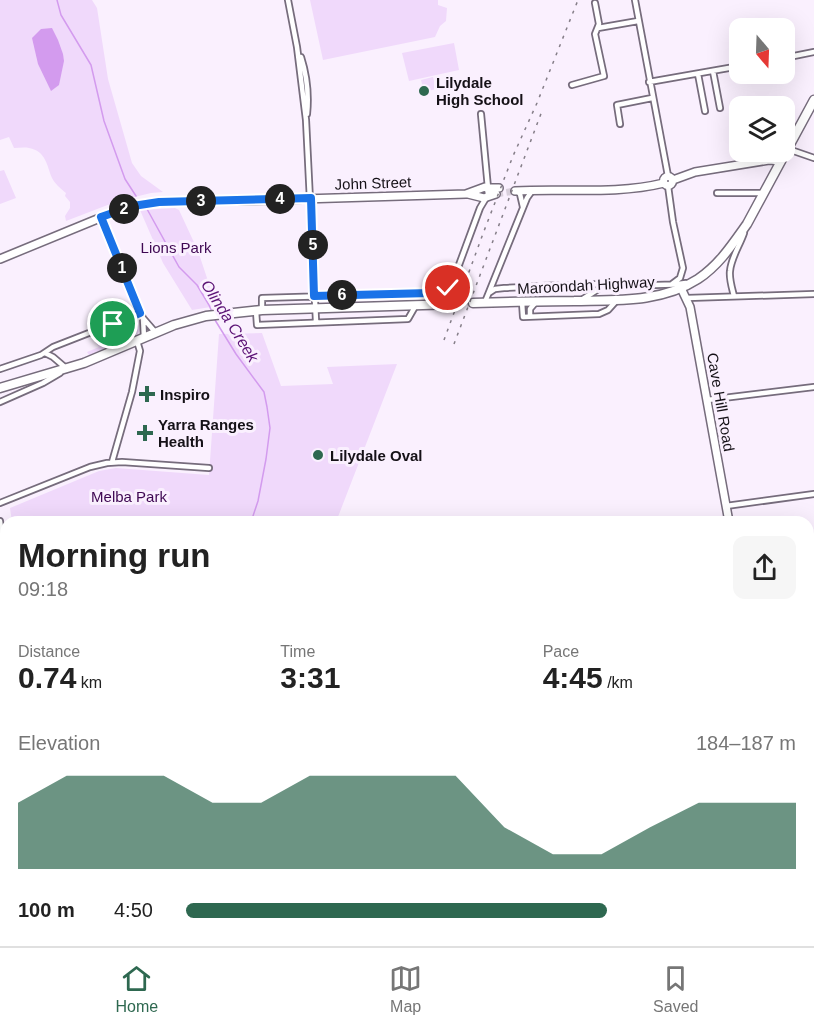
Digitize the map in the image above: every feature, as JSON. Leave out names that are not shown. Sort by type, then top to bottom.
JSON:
[{"type":"highway","name":"Maroondah Highway","points":[[795,135],[814,100]]},
{"type":"highway","name":"Maroondah Highway","points":[[473,303],[617,300],[666,294],[681,288],[704,274],[722,258],[747,225],[780,162]]},
{"type":"highway","points":[[0,388],[67,369],[190,319],[206,315],[262,310],[451,304]]},
{"type":"main road","points":[[516,190],[565,191],[638,188],[695,172],[756,162]]},
{"type":"main road","name":"John Street","points":[[0,259],[101,217],[138,205],[179,201],[488,192]]},
{"type":"main road","name":"Cave Hill Road","points":[[681,288],[687,298],[692,316],[728,516]]},
{"type":"street","points":[[288,0],[297,47],[304,68],[308,101],[306,120],[316,321]]},
{"type":"street","points":[[635,0],[682,265],[679,279],[655,296]]},
{"type":"street","points":[[572,85],[604,76],[595,34],[599,24],[595,3]]},
{"type":"street","points":[[598,28],[638,21]]},
{"type":"street","points":[[795,56],[813,53]]},
{"type":"street","points":[[649,82],[729,68]]},
{"type":"street","points":[[713,71],[720,108]]},
{"type":"street","points":[[698,74],[705,111]]},
{"type":"street","points":[[620,124],[617,105],[652,98]]},
{"type":"street","points":[[451,304],[451,289],[488,192],[481,114]]},
{"type":"street","points":[[795,151],[814,158]]},
{"type":"street","points":[[516,190],[520,194],[523,207]]},
{"type":"street","points":[[484,303],[523,207],[529,194],[534,190]]},
{"type":"street","points":[[717,193],[763,193]]},
{"type":"street","points":[[101,217],[141,316],[156,333]]},
{"type":"street","points":[[734,296],[730,280],[730,266],[747,225]]},
{"type":"street","points":[[489,293],[495,289],[504,288],[606,284],[671,285],[693,281]]},
{"type":"street","points":[[581,301],[606,284]]},
{"type":"street","points":[[416,305],[408,319],[257,325],[262,310],[262,298],[430,293],[442,288],[451,289]]},
{"type":"street","points":[[687,298],[814,294]]},
{"type":"street","points":[[522,302],[523,317],[599,314],[608,310],[617,300]]},
{"type":"street","points":[[530,316],[530,309],[536,302]]},
{"type":"street","points":[[112,462],[132,392],[140,351],[141,316]]},
{"type":"street","points":[[0,369],[24,362],[53,347],[141,316]]},
{"type":"street","points":[[0,402],[43,384],[67,369],[45,353]]},
{"type":"street","points":[[707,400],[814,387]]},
{"type":"street","points":[[0,503],[90,467],[112,462],[208,468]]},
{"type":"street","points":[[726,506],[814,494]]},
{"type":"green space","points":[[0,0],[92,0],[97,8],[108,79],[132,163],[141,176],[163,192],[118,201],[66,221],[65,216],[70,208],[70,202],[65,196],[66,193],[53,180],[39,152],[29,148],[14,148],[9,137],[0,140]]},
{"type":"green space","points":[[310,0],[438,0],[438,5],[447,8],[446,21],[440,26],[435,37],[323,60]]},
{"type":"green space","points":[[454,43],[459,70],[409,81],[402,53]]},
{"type":"green space","points":[[433,77],[436,89],[424,92],[421,80]]},
{"type":"green space","points":[[4,170],[16,198],[0,204],[0,171]]},
{"type":"green space","name":"Lions Park","points":[[175,208],[179,210],[198,251],[217,306],[192,310],[163,263],[140,210]]},
{"type":"green space","points":[[132,318],[137,321],[140,330],[138,334],[89,355],[87,352],[99,347],[95,340],[97,333]]},
{"type":"green space","name":"Melba Park","points":[[262,333],[281,386],[333,384],[327,367],[397,364],[338,516],[11,516],[10,508],[99,471],[116,468],[209,475],[219,334]]},
{"type":"shaded area","points":[[52,28],[64,61],[59,85],[51,91],[38,64],[32,38],[41,29]]},
{"type":"waterway","name":"Olinda Creek","points":[[57,0],[61,15],[91,65],[104,121],[125,179],[136,196]]},
{"type":"waterway","name":"Olinda Creek","points":[[147,209],[179,267],[197,285],[212,312]]},
{"type":"waterway","name":"Olinda Creek","points":[[215,320],[264,392],[267,407],[270,428],[258,501],[253,516]]},
{"type":"tunnel","points":[[496,194],[515,191]]},
{"type":"tunnel","points":[[455,304],[473,303]]},
{"type":"railway","points":[[444,340],[513,156],[578,0]]},
{"type":"railway","points":[[454,344],[542,111]]},
{"type":"place","name":"Lilydale High School","points":[[424,91]]},
{"type":"place","name":"Inspiro","points":[[147,394]]},
{"type":"place","name":"Yarra Ranges Health","points":[[145,433]]},
{"type":"place","name":"Lilydale Oval","points":[[318,455]]},
{"type":"route","points":[[113,324],[140,313],[101,217],[133,206],[159,202],[311,198],[314,296],[430,293],[441,288],[448,288]]}]
